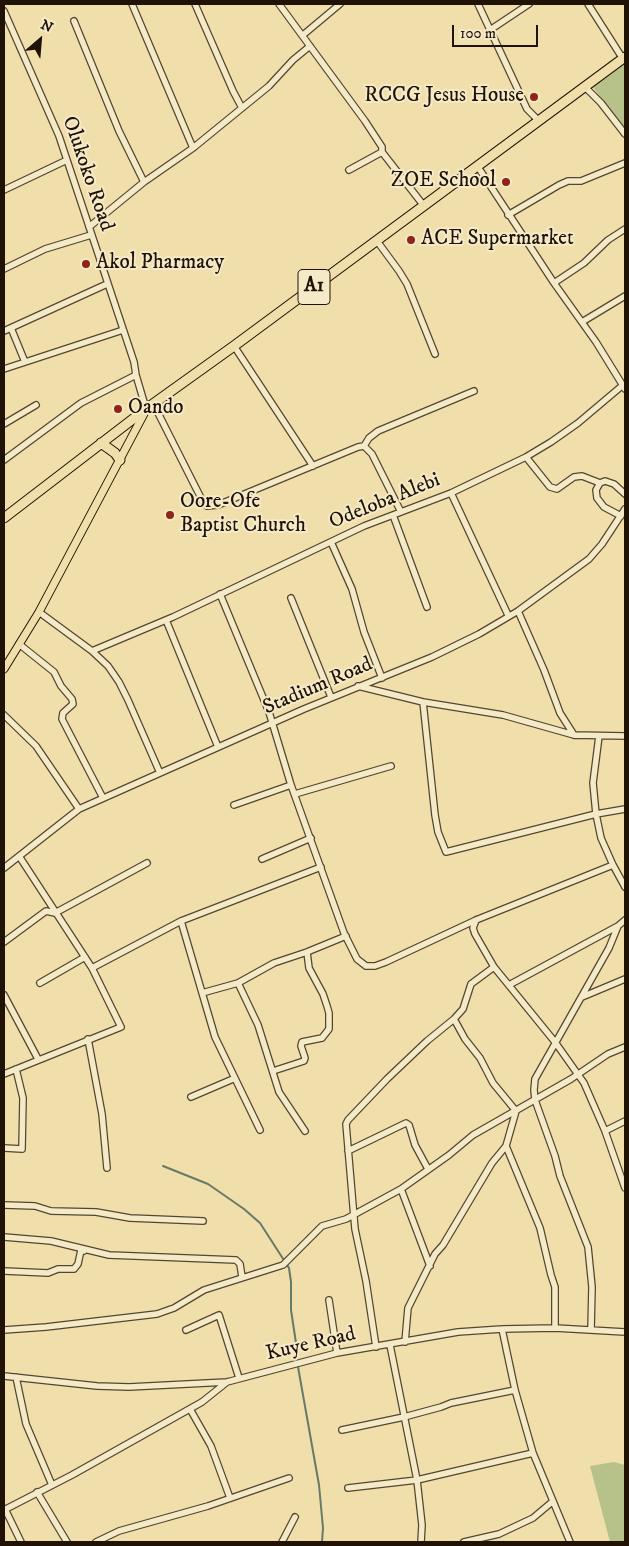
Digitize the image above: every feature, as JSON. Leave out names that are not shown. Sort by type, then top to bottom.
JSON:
[{"type":"highway","name":"A1","points":[[4,517],[101,443],[624,58]]},
{"type":"highway","points":[[101,443],[115,453],[120,460]]},
{"type":"main road","points":[[4,669],[39,612],[150,407]]},
{"type":"street","points":[[132,4],[193,148]]},
{"type":"street","points":[[195,4],[242,108]]},
{"type":"street","points":[[279,4],[382,147],[382,152],[424,206]]},
{"type":"street","points":[[303,35],[340,4]]},
{"type":"street","points":[[478,4],[527,108],[539,121]]},
{"type":"street","points":[[490,30],[529,4]]},
{"type":"street","points":[[588,4],[624,58]]},
{"type":"street","name":"Olukoko Road","points":[[4,11],[59,136],[134,362],[136,375],[150,407],[203,502],[207,506],[218,505],[313,466]]},
{"type":"street","points":[[74,21],[120,131],[144,182]]},
{"type":"street","points":[[89,227],[144,182],[193,148],[269,86],[293,60],[310,46]]},
{"type":"street","points":[[585,87],[601,103],[625,134]]},
{"type":"street","points":[[349,170],[382,152]]},
{"type":"street","points":[[4,190],[67,160]]},
{"type":"street","points":[[508,215],[568,181],[581,181],[625,164]]},
{"type":"street","points":[[478,167],[508,215],[582,322],[624,387]]},
{"type":"street","points":[[554,283],[584,263],[608,240],[625,228]]},
{"type":"street","points":[[4,269],[45,249],[91,235]]},
{"type":"street","points":[[377,241],[407,284],[435,354]]},
{"type":"street","points":[[4,331],[107,284]]},
{"type":"street","points":[[582,322],[625,296]]},
{"type":"street","points":[[10,328],[25,362]]},
{"type":"street","points":[[4,369],[123,330]]},
{"type":"street","points":[[234,346],[313,466],[364,446],[369,438],[378,431],[474,391]]},
{"type":"street","points":[[4,460],[81,403],[136,375]]},
{"type":"street","name":"Odeloba Alebi","points":[[92,651],[166,620],[364,526],[451,493],[526,457],[578,423],[624,387]]},
{"type":"street","points":[[4,424],[36,406]]},
{"type":"street","points":[[364,446],[372,454],[401,512]]},
{"type":"street","points":[[526,457],[550,487],[557,489],[574,477],[582,476],[600,483]]},
{"type":"street","points":[[621,516],[604,507],[597,498],[596,490],[600,483],[605,480],[614,484],[625,494]]},
{"type":"street","points":[[451,493],[508,615]]},
{"type":"street","name":"Stadium Road","points":[[4,868],[79,809],[331,697],[382,678],[457,646],[479,634],[508,615],[518,611],[589,559],[625,509]]},
{"type":"street","points":[[393,515],[427,606]]},
{"type":"street","points":[[331,542],[352,589],[366,639],[382,678]]},
{"type":"street","points":[[220,594],[269,712],[271,724],[291,785],[346,936],[358,959],[366,966],[375,966],[476,920],[613,865]]},
{"type":"street","points":[[291,598],[331,697]]},
{"type":"street","points":[[518,611],[544,670],[560,713],[574,735]]},
{"type":"street","points":[[39,612],[92,651],[108,666],[119,682],[160,773]]},
{"type":"street","points":[[166,620],[218,747]]},
{"type":"street","points":[[19,644],[54,672],[72,699],[73,704],[63,714],[62,719],[103,798]]},
{"type":"street","points":[[358,686],[423,702],[503,715],[574,735],[625,736]]},
{"type":"street","points":[[423,702],[435,815],[438,832],[446,852],[596,814],[625,809]]},
{"type":"street","points":[[4,715],[36,746],[79,809]]},
{"type":"street","points":[[599,736],[593,783],[596,814],[601,838],[625,886]]},
{"type":"street","points":[[295,794],[392,766]]},
{"type":"street","points":[[234,805],[291,785]]},
{"type":"street","points":[[262,859],[311,838]]},
{"type":"street","points":[[4,1074],[119,1028],[121,1025],[92,968],[19,856]]},
{"type":"street","points":[[4,942],[46,911],[55,913],[147,863]]},
{"type":"street","points":[[92,968],[181,922],[322,868]]},
{"type":"street","points":[[476,920],[473,928],[475,934],[494,967],[555,1042],[584,1083],[605,1131],[625,1188]]},
{"type":"street","points":[[509,985],[618,926],[625,920]]},
{"type":"street","points":[[181,922],[215,1038],[260,1130]]},
{"type":"street","points":[[591,1330],[592,1287],[588,1247],[560,1176],[535,1100],[535,1079],[609,948],[618,926]]},
{"type":"street","points":[[202,993],[238,983],[274,963],[346,936]]},
{"type":"street","points":[[273,1072],[304,1061],[302,1042],[322,1038],[329,1029],[327,1006],[310,968],[307,952]]},
{"type":"street","points":[[40,983],[85,957]]},
{"type":"street","points":[[376,1347],[366,1281],[355,1229],[346,1124],[387,1079],[427,1041],[454,1019],[463,1009],[471,984],[494,967]]},
{"type":"street","points":[[582,997],[625,978]]},
{"type":"street","points":[[238,983],[258,1025],[283,1100],[305,1131]]},
{"type":"street","points":[[4,995],[38,1059]]},
{"type":"street","points":[[454,1019],[464,1039],[480,1058],[493,1082],[516,1110]]},
{"type":"street","points":[[88,1039],[102,1114],[107,1168]]},
{"type":"street","points":[[4,1330],[157,1314],[174,1308],[204,1290],[283,1265],[322,1226],[339,1222],[354,1215],[401,1189],[473,1136],[608,1054],[625,1047]]},
{"type":"street","points":[[4,1148],[22,1149],[23,1098],[16,1068]]},
{"type":"street","points":[[191,1097],[234,1079]]},
{"type":"street","points":[[405,1342],[408,1308],[436,1254],[492,1163],[506,1146],[516,1110]]},
{"type":"street","points":[[605,1131],[625,1121]]},
{"type":"street","points":[[348,1151],[406,1123],[428,1169]]},
{"type":"street","points":[[506,1146],[540,1228],[555,1287],[555,1328]]},
{"type":"street","points":[[401,1189],[430,1266]]},
{"type":"street","points":[[4,1205],[35,1206],[51,1211],[96,1212],[130,1218],[203,1221]]},
{"type":"street","points":[[4,1237],[51,1241],[94,1252]]},
{"type":"street","points":[[4,1271],[48,1273],[58,1269],[74,1269],[78,1264],[81,1250],[109,1255],[236,1260],[240,1264],[242,1277]]},
{"type":"street","points":[[329,1300],[336,1353]]},
{"type":"street","points":[[186,1330],[219,1315],[239,1378]]},
{"type":"street","name":"Kuye Road","points":[[4,1376],[96,1386],[129,1387],[227,1382],[336,1353],[458,1332],[555,1328],[625,1332]]},
{"type":"street","points":[[502,1329],[515,1390],[533,1453],[570,1542]]},
{"type":"street","points":[[390,1345],[417,1480],[422,1524],[421,1542]]},
{"type":"street","points":[[16,1377],[19,1398],[28,1431],[52,1485]]},
{"type":"street","points":[[21,1542],[4,1509],[52,1485],[190,1409],[212,1395],[227,1382]]},
{"type":"street","points":[[342,1430],[404,1417],[451,1403],[515,1390]]},
{"type":"street","points":[[190,1409],[210,1446],[230,1498]]},
{"type":"street","points":[[348,1488],[417,1480],[533,1453]]},
{"type":"street","points":[[96,1542],[119,1531],[230,1498],[289,1478]]},
{"type":"street","points":[[37,1492],[68,1542]]},
{"type":"street","points":[[464,1542],[499,1534],[533,1518],[552,1502]]},
{"type":"street","points":[[275,1542],[283,1540],[295,1517]]},
{"type":"green space","points":[[625,64],[625,130],[593,87]]},
{"type":"green space","points":[[614,1462],[625,1465],[625,1542],[610,1542],[590,1466]]},
{"type":"waterway","points":[[163,1166],[208,1184],[244,1209],[260,1223],[289,1268],[291,1310],[296,1343],[295,1350],[319,1485],[323,1528],[322,1542]]},
{"type":"place","name":"RCCG Jesus House","points":[[534,97]]},
{"type":"place","name":"ZOE School","points":[[506,182]]},
{"type":"place","name":"ACE Supermarket","points":[[411,240]]},
{"type":"place","name":"Akol Pharmacy","points":[[86,264]]},
{"type":"place","name":"Oando","points":[[118,409]]},
{"type":"place","name":"Oore-Ofe Baptist Church","points":[[170,515]]}]
